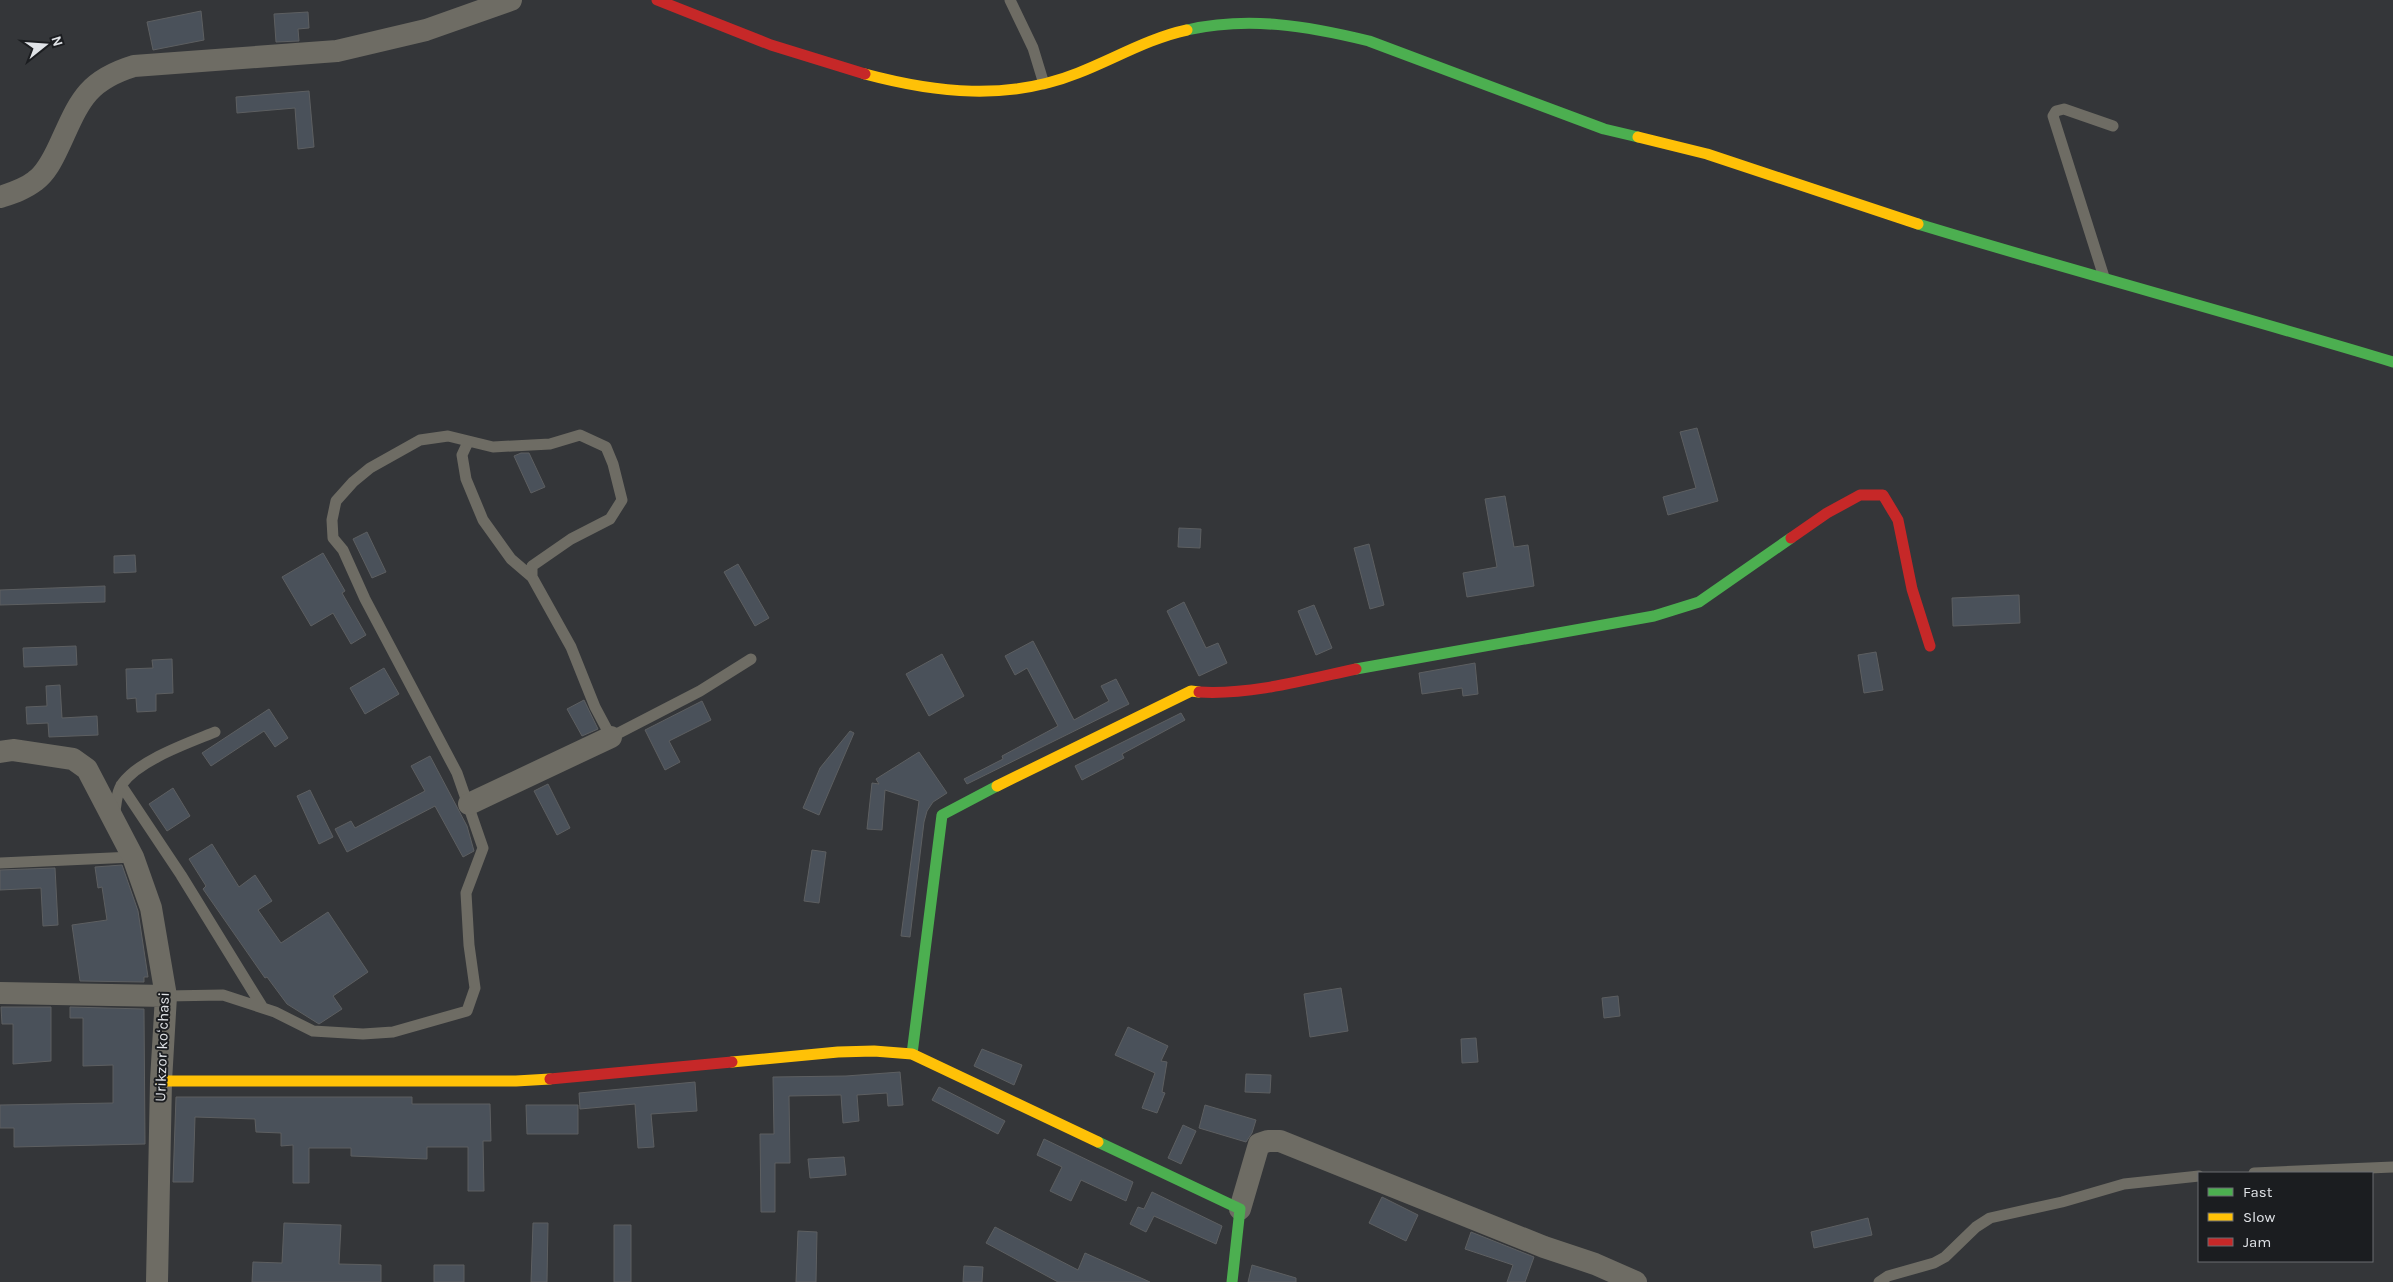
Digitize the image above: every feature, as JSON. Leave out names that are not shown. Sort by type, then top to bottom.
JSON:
[{"type":"street","points":[[0,197],[36,181],[52,160],[78,104],[93,86],[120,70],[134,66],[337,51],[426,30],[457,9],[511,0]]},
{"type":"street","points":[[657,0],[746,37],[906,86],[942,91],[999,91],[1044,84],[1084,72],[1151,41],[1216,23],[1260,21],[1336,32],[1370,41],[1604,129],[1707,154],[1902,219],[2231,313],[2393,362]]},
{"type":"street","points":[[912,1054],[942,815],[1191,691],[1220,693],[1277,686],[1406,659],[1654,616],[1699,602],[1828,513],[1860,495],[1883,495],[1898,520],[1912,589],[1930,646]]},
{"type":"street","points":[[469,804],[611,737]]},
{"type":"street","name":"Urikzor koʻchasi","points":[[0,752],[13,750],[72,759],[88,769],[133,857],[151,908],[166,996],[160,1081],[157,1282]]},
{"type":"street","points":[[0,993],[166,996]]},
{"type":"street","points":[[160,1081],[516,1081],[594,1076],[838,1052],[874,1051],[912,1054],[1240,1209]]},
{"type":"street","points":[[1232,1282],[1240,1209],[1259,1144],[1268,1140],[1280,1141],[1536,1243],[1595,1264],[1636,1282]]},
{"type":"lane","points":[[1010,0],[1033,48],[1044,84]]},
{"type":"lane","points":[[2104,278],[2053,116],[2056,111],[2064,109],[2113,126]]},
{"type":"lane","points":[[166,996],[223,995],[263,1008],[313,1031],[363,1034],[393,1032],[467,1011],[475,988],[469,945],[466,893],[483,848],[458,774],[365,599],[343,550],[333,538],[332,520],[336,501],[370,468],[420,440],[448,436],[468,442],[493,446],[550,444],[580,435],[606,447],[614,464],[622,500],[610,519],[571,539],[532,566],[532,577]]},
{"type":"lane","points":[[468,442],[462,455],[466,480],[483,520],[511,559],[532,577],[571,647],[595,707],[611,737],[700,691],[751,659]]},
{"type":"lane","points":[[114,820],[121,785],[140,768],[179,747],[215,732]]},
{"type":"lane","points":[[121,785],[181,875],[263,1008]]},
{"type":"lane","points":[[0,863],[133,857]]},
{"type":"lane","points":[[2277,1172],[2393,1167]]},
{"type":"lane","points":[[1879,1282],[1888,1276],[1934,1263],[1945,1257],[1976,1227],[1990,1218],[2062,1202],[2124,1184],[2198,1176]]},
{"type":"building","points":[[201,11],[204,40],[153,50],[147,22]]},
{"type":"building","points":[[308,12],[309,28],[298,29],[299,41],[276,42],[274,14]]},
{"type":"building","points":[[309,91],[314,147],[298,149],[295,108],[237,113],[236,97]]},
{"type":"building","points":[[1697,428],[1718,501],[1668,515],[1663,497],[1696,488],[1680,432]]},
{"type":"building","points":[[521,453],[529,453],[545,487],[531,493],[514,456]]},
{"type":"building","points":[[1505,496],[1514,547],[1528,545],[1534,586],[1467,597],[1463,573],[1497,567],[1485,499]]},
{"type":"building","points":[[1179,528],[1201,529],[1200,548],[1178,547]]},
{"type":"building","points":[[367,532],[386,572],[372,578],[353,539]]},
{"type":"building","points":[[1369,544],[1384,605],[1370,609],[1354,548]]},
{"type":"building","points":[[323,553],[345,591],[342,593],[366,635],[351,644],[333,613],[311,626],[282,577]]},
{"type":"building","points":[[135,555],[136,572],[114,573],[114,556]]},
{"type":"building","points":[[738,564],[769,618],[755,626],[724,572]]},
{"type":"building","points":[[105,586],[105,602],[0,605],[0,590]]},
{"type":"building","points":[[2019,595],[2020,623],[1953,626],[1952,598]]},
{"type":"building","points":[[1184,602],[1206,648],[1218,643],[1227,663],[1199,676],[1167,611]]},
{"type":"building","points":[[1314,605],[1332,648],[1316,655],[1298,611]]},
{"type":"building","points":[[1033,641],[1074,720],[1109,701],[1101,686],[1116,679],[1129,704],[967,784],[964,779],[1003,759],[1002,756],[1058,726],[1027,668],[1015,675],[1005,656]]},
{"type":"building","points":[[76,646],[77,665],[24,667],[23,648]]},
{"type":"building","points":[[1876,652],[1883,690],[1864,693],[1858,655]]},
{"type":"building","points":[[942,654],[964,696],[929,716],[906,674]]},
{"type":"building","points":[[172,659],[173,693],[156,694],[156,711],[137,712],[136,698],[127,699],[126,669],[153,668],[152,660]]},
{"type":"building","points":[[1475,663],[1478,694],[1463,696],[1462,688],[1422,694],[1419,673]]},
{"type":"building","points":[[384,668],[399,694],[365,714],[350,688]]},
{"type":"building","points":[[60,685],[62,718],[97,716],[98,735],[49,737],[48,723],[27,724],[26,707],[47,706],[46,686]]},
{"type":"building","points":[[584,700],[598,729],[582,736],[567,709]]},
{"type":"building","points":[[702,701],[711,720],[669,741],[680,762],[665,770],[645,730]]},
{"type":"building","points":[[269,709],[288,738],[275,747],[264,731],[211,766],[202,753]]},
{"type":"building","points":[[1181,713],[1185,720],[1122,754],[1124,758],[1082,780],[1075,766]]},
{"type":"building","points":[[850,731],[854,733],[819,815],[803,808],[820,768]]},
{"type":"building","points":[[919,752],[947,793],[933,802],[927,811],[924,822],[910,937],[901,936],[919,801],[885,790],[882,830],[867,829],[872,783],[879,784],[876,779]]},
{"type":"building","points":[[430,756],[467,826],[474,851],[463,857],[435,806],[347,852],[335,829],[351,821],[355,828],[425,791],[411,766]]},
{"type":"building","points":[[548,784],[570,828],[557,835],[534,791]]},
{"type":"building","points":[[173,788],[190,816],[167,831],[149,804]]},
{"type":"building","points":[[310,790],[333,837],[319,844],[297,796]]},
{"type":"building","points":[[212,844],[239,887],[255,875],[272,901],[258,910],[281,943],[328,912],[368,972],[333,996],[342,1009],[319,1024],[287,1004],[267,977],[265,978],[203,889],[206,886],[189,859]]},
{"type":"building","points":[[812,850],[826,852],[819,903],[804,901]]},
{"type":"building","points":[[122,865],[138,911],[148,977],[144,977],[144,982],[80,981],[72,925],[107,920],[102,887],[98,888],[95,867]]},
{"type":"building","points":[[55,868],[58,925],[43,926],[41,888],[0,890],[0,870]]},
{"type":"building","points":[[1341,988],[1348,1031],[1310,1037],[1304,994]]},
{"type":"building","points":[[1618,996],[1620,1016],[1604,1018],[1602,998]]},
{"type":"building","points":[[1,1007],[51,1007],[51,1061],[13,1064],[13,1024],[2,1024]]},
{"type":"building","points":[[70,1007],[144,1009],[145,1144],[14,1147],[14,1128],[0,1128],[0,1105],[113,1103],[113,1065],[83,1066],[83,1018],[70,1018]]},
{"type":"building","points":[[1128,1027],[1168,1046],[1161,1061],[1167,1062],[1162,1092],[1165,1093],[1157,1113],[1142,1108],[1155,1073],[1115,1055]]},
{"type":"building","points":[[1476,1038],[1478,1062],[1462,1063],[1461,1039]]},
{"type":"building","points":[[982,1049],[1022,1065],[1014,1085],[974,1066]]},
{"type":"building","points":[[900,1072],[903,1105],[888,1106],[887,1093],[857,1095],[859,1121],[843,1123],[841,1095],[789,1096],[790,1163],[775,1163],[775,1212],[761,1212],[760,1134],[774,1134],[773,1077],[846,1076]]},
{"type":"building","points":[[1246,1074],[1271,1075],[1270,1093],[1245,1092]]},
{"type":"building","points":[[695,1082],[697,1111],[651,1114],[654,1147],[638,1148],[635,1104],[580,1109],[579,1093]]},
{"type":"building","points":[[939,1087],[1005,1121],[998,1134],[932,1100]]},
{"type":"building","points":[[176,1097],[412,1097],[412,1104],[490,1104],[491,1141],[483,1141],[484,1191],[468,1191],[468,1147],[427,1147],[427,1159],[351,1156],[351,1148],[309,1148],[309,1183],[293,1183],[293,1145],[281,1146],[281,1133],[256,1132],[255,1119],[195,1117],[193,1182],[173,1182]]},
{"type":"building","points":[[526,1105],[578,1105],[578,1134],[527,1134]]},
{"type":"building","points":[[1205,1105],[1256,1120],[1252,1133],[1246,1142],[1199,1128]]},
{"type":"building","points":[[1183,1125],[1196,1131],[1181,1164],[1168,1158]]},
{"type":"building","points":[[1044,1139],[1133,1182],[1126,1201],[1081,1180],[1071,1201],[1050,1191],[1062,1167],[1037,1155]]},
{"type":"building","points":[[844,1157],[846,1175],[810,1178],[808,1159]]},
{"type":"building","points":[[1152,1192],[1222,1226],[1216,1244],[1154,1216],[1146,1232],[1130,1224],[1138,1207],[1144,1209]]},
{"type":"building","points":[[1382,1197],[1418,1215],[1406,1241],[1369,1223]]},
{"type":"building","points":[[1868,1218],[1872,1235],[1814,1248],[1811,1232]]},
{"type":"building","points":[[284,1223],[341,1225],[339,1264],[381,1265],[381,1282],[252,1282],[253,1262],[282,1263]]},
{"type":"building","points":[[533,1223],[548,1223],[547,1282],[531,1282]]},
{"type":"building","points":[[614,1225],[631,1225],[631,1282],[614,1282]]},
{"type":"building","points":[[995,1227],[1078,1270],[1085,1253],[1150,1282],[1058,1282],[986,1243]]},
{"type":"building","points":[[798,1231],[817,1232],[816,1282],[796,1282]]},
{"type":"building","points":[[1471,1232],[1534,1257],[1525,1282],[1507,1282],[1513,1265],[1465,1249]]},
{"type":"building","points":[[434,1265],[464,1265],[464,1282],[434,1282]]},
{"type":"building","points":[[1252,1265],[1296,1278],[1296,1282],[1248,1282]]},
{"type":"building","points":[[964,1266],[983,1267],[982,1282],[963,1282]]},
{"type":"traffic: fast","points":[[1187,30],[1210,26],[1256,23],[1301,27],[1369,41],[1604,129],[1638,137]]},
{"type":"traffic: fast","points":[[1918,224],[2393,362]]},
{"type":"traffic: fast","points":[[1356,669],[1654,616],[1699,602],[1791,538]]},
{"type":"traffic: fast","points":[[912,1054],[942,815],[997,786]]},
{"type":"traffic: fast","points":[[1098,1142],[1240,1209],[1232,1282]]},
{"type":"traffic: slow","points":[[865,74],[918,86],[945,89],[999,91],[1025,88],[1052,82],[1078,73],[1145,43],[1187,30]]},
{"type":"traffic: slow","points":[[1638,137],[1707,154],[1918,224]]},
{"type":"traffic: slow","points":[[997,786],[1191,691],[1199,692]]},
{"type":"traffic: slow","points":[[732,1062],[838,1052],[874,1051],[912,1054],[1098,1142]]},
{"type":"traffic: slow","points":[[161,1081],[516,1081],[550,1079]]},
{"type":"traffic: jam","points":[[657,0],[771,45],[865,74]]},
{"type":"traffic: jam","points":[[1791,538],[1827,513],[1860,495],[1883,495],[1898,520],[1912,589],[1930,646]]},
{"type":"traffic: jam","points":[[1199,692],[1258,689],[1356,669]]},
{"type":"traffic: jam","points":[[550,1079],[732,1062]]}]
